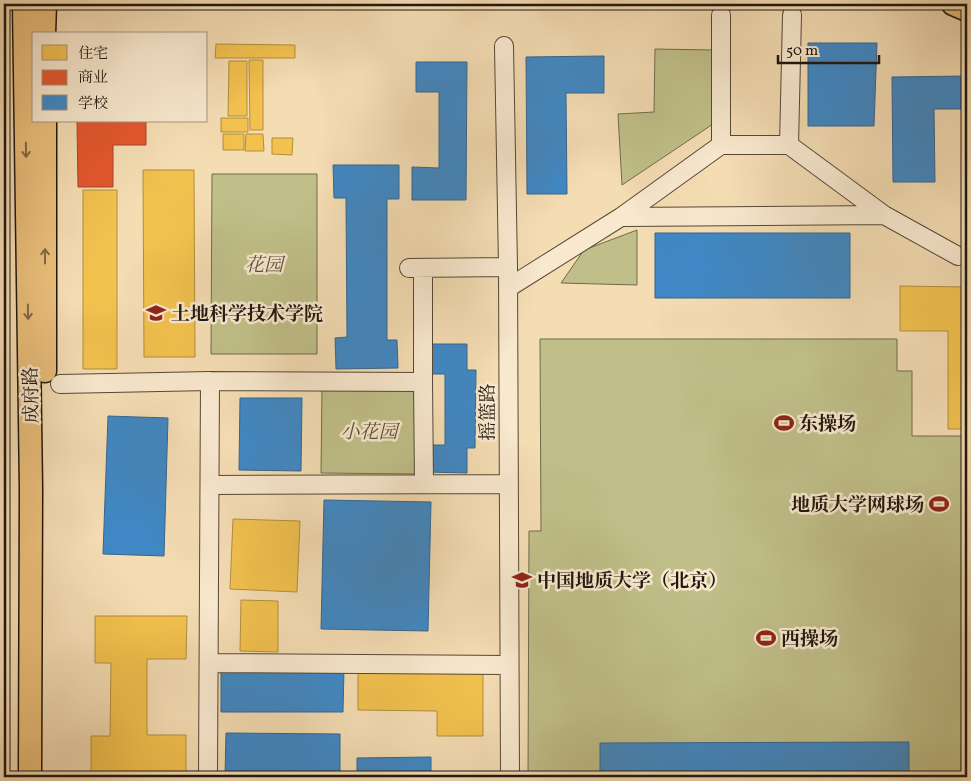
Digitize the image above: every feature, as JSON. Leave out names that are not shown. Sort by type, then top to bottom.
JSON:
[{"type":"main road","points":[[953,4],[967,10]]},
{"type":"main road","name":"成府路","points":[[36,13],[36,32]]},
{"type":"main road","name":"成府路","points":[[30,777],[35,122]]},
{"type":"main road","name":"成府路","points":[[44,777],[45,122]]},
{"type":"street","points":[[721,15],[721,145]]},
{"type":"street","points":[[789,145],[792,15]]},
{"type":"street","name":"摇篮路","points":[[504,46],[508,266],[510,777]]},
{"type":"street","points":[[508,288],[621,217],[721,145],[789,145],[884,215],[958,256]]},
{"type":"street","points":[[621,217],[884,215]]},
{"type":"street","points":[[424,484],[423,382],[416,268],[508,266]]},
{"type":"street","points":[[60,384],[210,381],[423,382]]},
{"type":"street","points":[[208,777],[211,486],[210,381]]},
{"type":"street","points":[[211,486],[508,484]]},
{"type":"street","points":[[209,663],[509,665]]},
{"type":"green space","points":[[655,49],[713,50],[713,124],[622,185],[618,114],[654,112]]},
{"type":"green space","name":"花园","points":[[212,174],[317,174],[317,354],[211,354]]},
{"type":"green space","points":[[637,230],[637,285],[561,283],[584,250]]},
{"type":"green space","points":[[540,339],[897,339],[897,371],[912,371],[912,436],[967,436],[967,533],[963,533],[961,777],[528,777],[529,531],[541,531]]},
{"type":"green space","name":"小花园","points":[[322,388],[417,390],[416,474],[321,473]]},
{"type":"building: 住宅","points":[[216,44],[295,45],[295,58],[215,58]]},
{"type":"building: 住宅","points":[[249,60],[263,60],[263,130],[250,130]]},
{"type":"building: 住宅","points":[[229,61],[247,61],[247,116],[228,116]]},
{"type":"building: 住宅","points":[[221,118],[248,118],[248,132],[221,132]]},
{"type":"building: 住宅","points":[[223,134],[244,134],[244,150],[223,150]]},
{"type":"building: 住宅","points":[[246,134],[263,134],[264,151],[245,151]]},
{"type":"building: 住宅","points":[[272,138],[293,138],[292,155],[272,154]]},
{"type":"building: 住宅","points":[[143,170],[194,170],[195,357],[144,357]]},
{"type":"building: 住宅","points":[[83,190],[117,190],[117,369],[83,369]]},
{"type":"building: 住宅","points":[[900,286],[967,287],[967,429],[948,429],[948,331],[900,331]]},
{"type":"building: 住宅","points":[[233,519],[300,521],[297,592],[230,589]]},
{"type":"building: 住宅","points":[[241,600],[278,601],[278,652],[240,651]]},
{"type":"building: 住宅","points":[[95,616],[187,616],[186,659],[147,659],[147,735],[186,735],[186,777],[91,777],[91,736],[110,736],[111,663],[95,663]]},
{"type":"building: 住宅","points":[[358,668],[483,670],[483,736],[437,736],[437,711],[358,710]]},
{"type":"building: 商业","points":[[77,122],[146,122],[146,145],[113,145],[113,187],[78,187]]},
{"type":"building: 学校","points":[[808,43],[877,43],[874,126],[808,126]]},
{"type":"building: 学校","points":[[604,56],[604,93],[566,93],[567,194],[527,194],[526,57]]},
{"type":"building: 学校","points":[[416,62],[467,62],[466,200],[412,200],[412,167],[439,168],[439,92],[416,92]]},
{"type":"building: 学校","points":[[965,76],[966,109],[934,109],[935,182],[893,182],[892,77]]},
{"type":"building: 学校","points":[[333,165],[399,165],[399,199],[387,199],[387,340],[397,340],[398,368],[336,369],[335,338],[347,337],[346,198],[334,198]]},
{"type":"building: 学校","points":[[655,233],[850,233],[850,298],[655,298]]},
{"type":"building: 学校","points":[[426,344],[467,344],[467,370],[476,370],[475,448],[467,448],[467,473],[426,472],[426,445],[445,445],[445,374],[425,374]]},
{"type":"building: 学校","points":[[240,398],[302,398],[301,471],[239,470]]},
{"type":"building: 学校","points":[[108,416],[168,418],[164,556],[103,554]]},
{"type":"building: 学校","points":[[324,500],[431,502],[428,631],[321,629]]},
{"type":"building: 学校","points":[[344,668],[343,712],[221,712],[221,670]]},
{"type":"building: 学校","points":[[226,733],[340,734],[340,777],[225,777]]},
{"type":"building: 学校","points":[[909,742],[909,777],[600,777],[600,743]]},
{"type":"building: 学校","points":[[431,757],[431,777],[357,777],[357,758]]},
{"type":"place","name":"土地科学技术学院","points":[[156,313]]},
{"type":"place","name":"东操场","points":[[784,423]]},
{"type":"place","name":"地质大学网球场","points":[[939,504]]},
{"type":"place","name":"中国地质大学（北京）","points":[[522,580]]},
{"type":"place","name":"西操场","points":[[766,638]]}]
